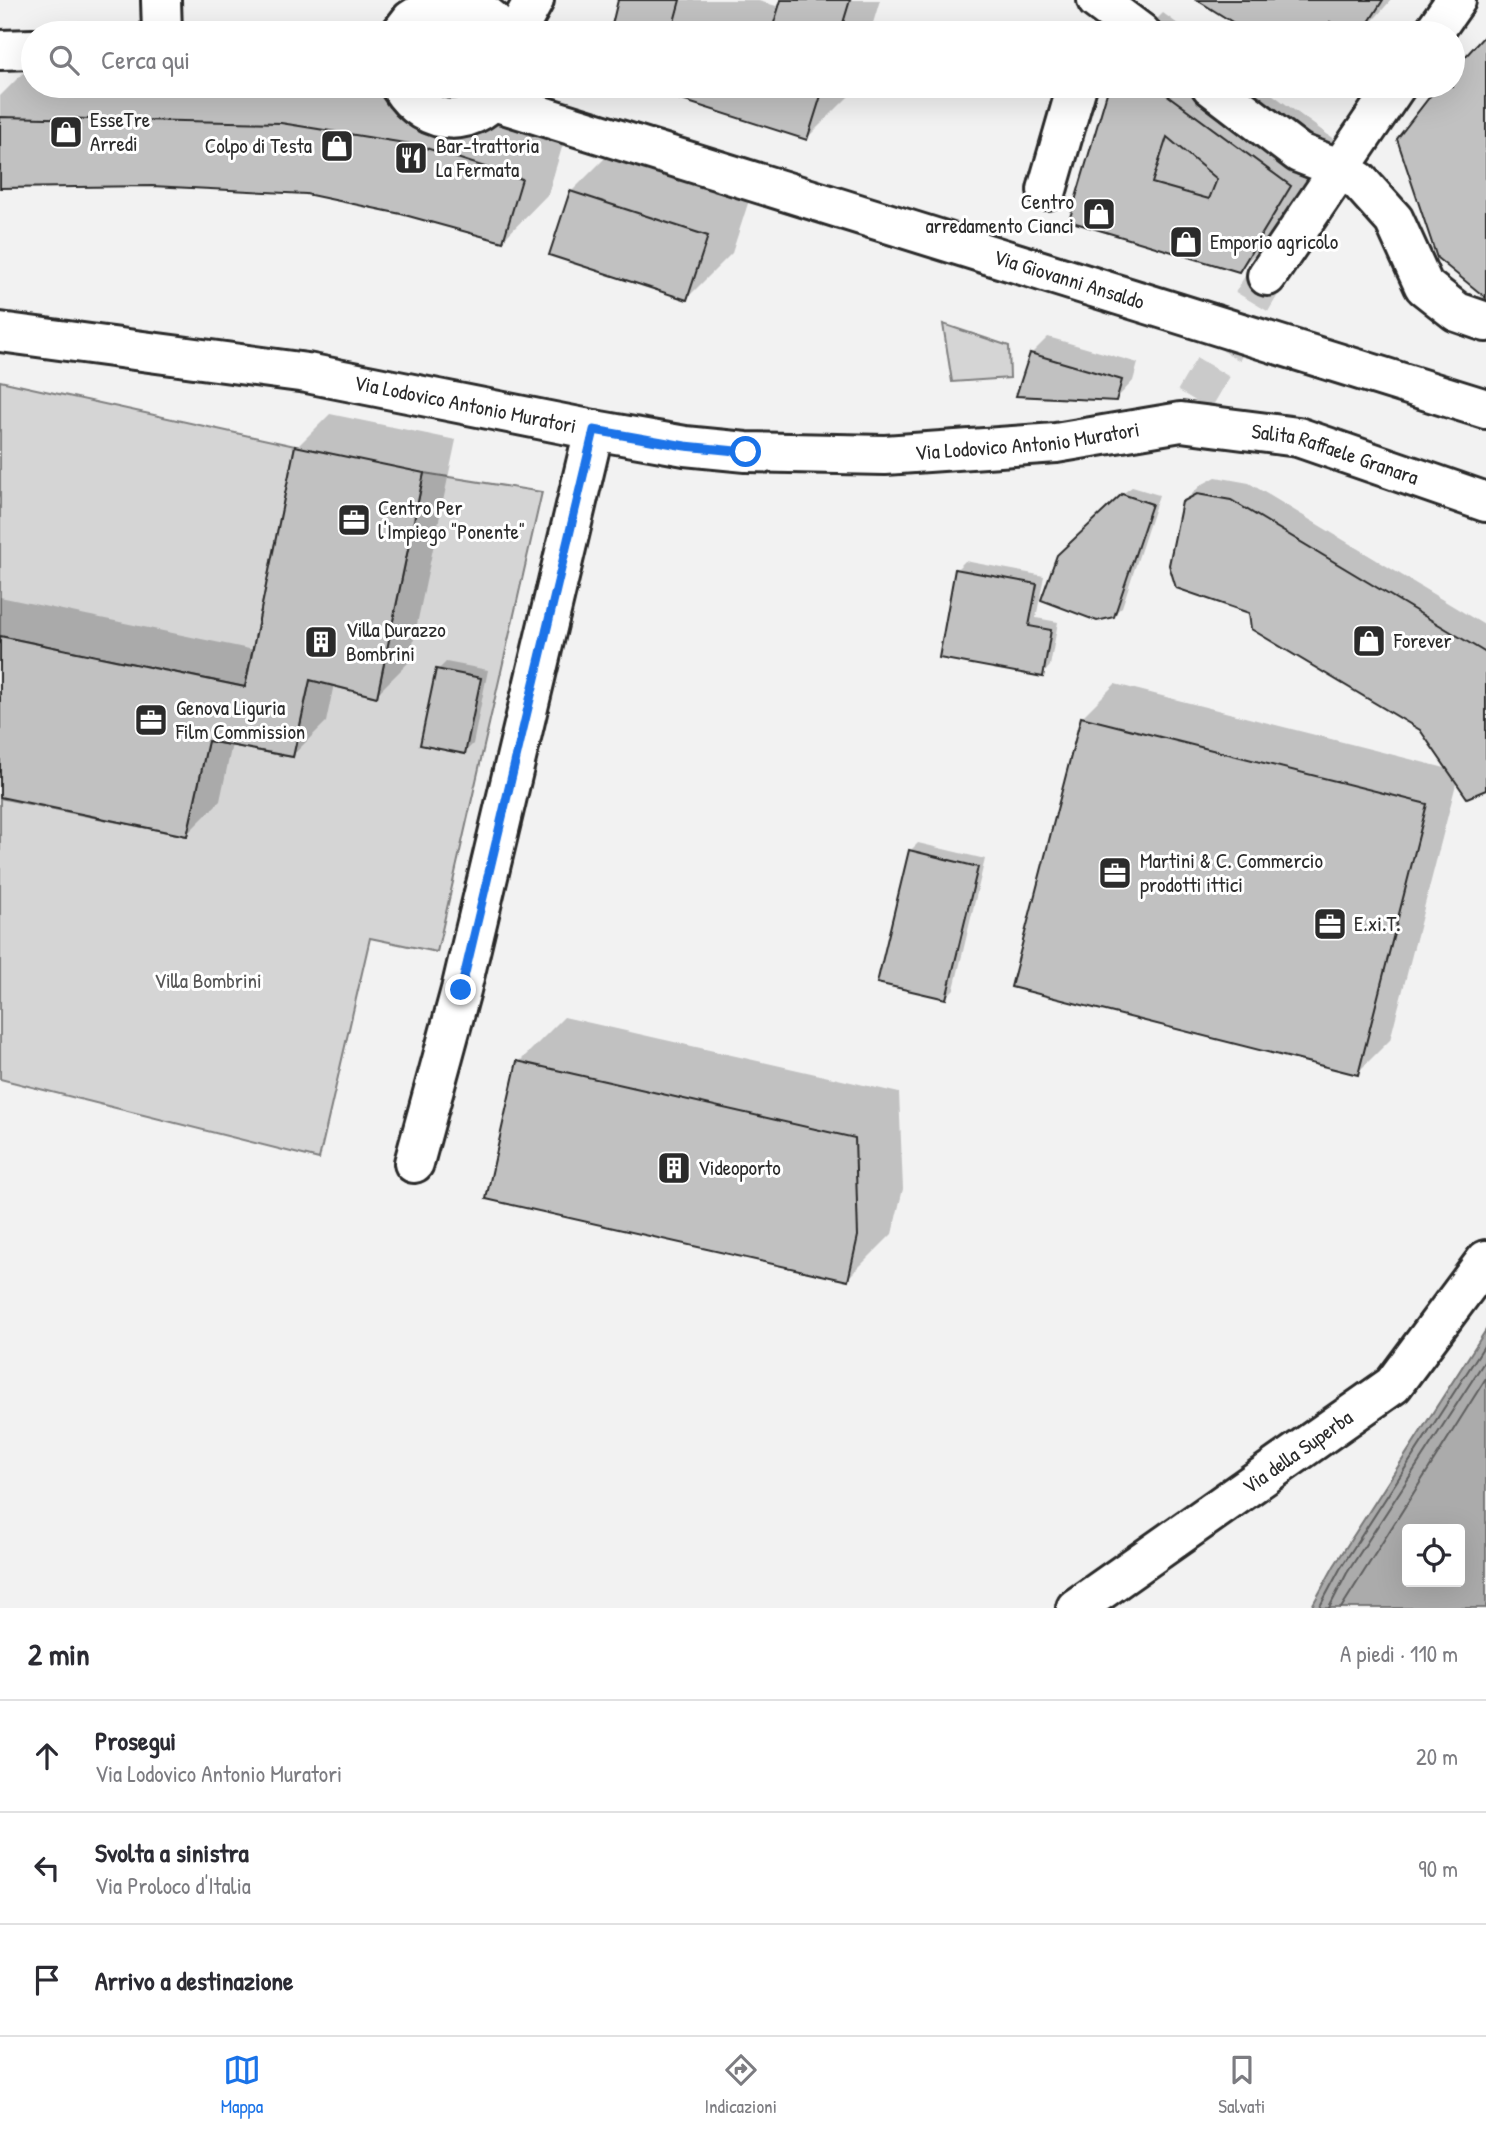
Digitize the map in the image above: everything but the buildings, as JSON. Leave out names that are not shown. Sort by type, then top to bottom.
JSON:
[{"type":"street","points":[[161,0],[162,21]]},
{"type":"street","points":[[523,21],[534,0]]},
{"type":"street","points":[[1441,21],[1456,0]]},
{"type":"street","points":[[410,21],[436,2],[458,4],[480,11],[490,21]]},
{"type":"street","points":[[1097,12],[1116,21]]},
{"type":"street","points":[[407,98],[428,115],[451,119],[474,115],[493,98]]},
{"type":"street","name":"Via Giovanni Ansaldo","points":[[508,98],[573,124],[1486,409]]},
{"type":"street","points":[[551,98],[573,124]]},
{"type":"street","points":[[1047,190],[1074,98]]},
{"type":"street","points":[[1227,98],[1299,153],[1338,168],[1359,181],[1394,220],[1424,286],[1457,312],[1486,322]]},
{"type":"street","points":[[1266,276],[1388,98]]},
{"type":"street","name":"Via Lodovico Antonio Muratori","points":[[0,332],[307,373],[594,430],[685,446],[746,452],[885,454],[1056,443],[1187,411]]},
{"type":"street","name":"Salita Raffaele Granara","points":[[1187,411],[1298,437],[1486,502]]},
{"type":"street","points":[[414,1163],[461,990],[594,430]]},
{"type":"street","name":"Via della Superba","points":[[1076,1608],[1393,1385],[1486,1260]]},
{"type":"green space","points":[[943,324],[1009,346],[1010,378],[952,382]]},
{"type":"green space","points":[[0,381],[295,446],[245,687],[0,636]]},
{"type":"green space","name":"Villa Bombrini","points":[[424,473],[542,492],[437,952],[370,938],[319,1159],[0,1079],[0,798],[187,836],[208,741],[293,757],[310,680],[377,697]]},
{"type":"water","points":[[1486,1330],[1486,1608],[1311,1608],[1334,1566]]},
{"type":"tunnel","points":[[1194,400],[1267,276]]},
{"type":"place","name":"EsseTre Arredi","points":[[66,132]]},
{"type":"place","name":"Colpo di Testa","points":[[337,146]]},
{"type":"place","name":"Bar-trattoria La Fermata","points":[[411,158]]},
{"type":"place","name":"Centro arredamento Cianci","points":[[1099,214]]},
{"type":"place","name":"Emporio agricolo","points":[[1186,242]]},
{"type":"place","name":"Centro Per l'Impiego \"Ponente\"","points":[[354,520]]},
{"type":"place","name":"Forever","points":[[1369,641]]},
{"type":"place","name":"Villa Durazzo Bombrini","points":[[321,642]]},
{"type":"place","name":"Genova Liguria Film Commission","points":[[151,720]]},
{"type":"place","name":"Martini & C. Commercio prodotti ittici","points":[[1115,873]]},
{"type":"place","name":"E.xi.T.","points":[[1330,924]]},
{"type":"place","name":"Videoporto","points":[[674,1168]]},
{"type":"route","points":[[461,990],[594,430],[685,446],[746,452]]}]
